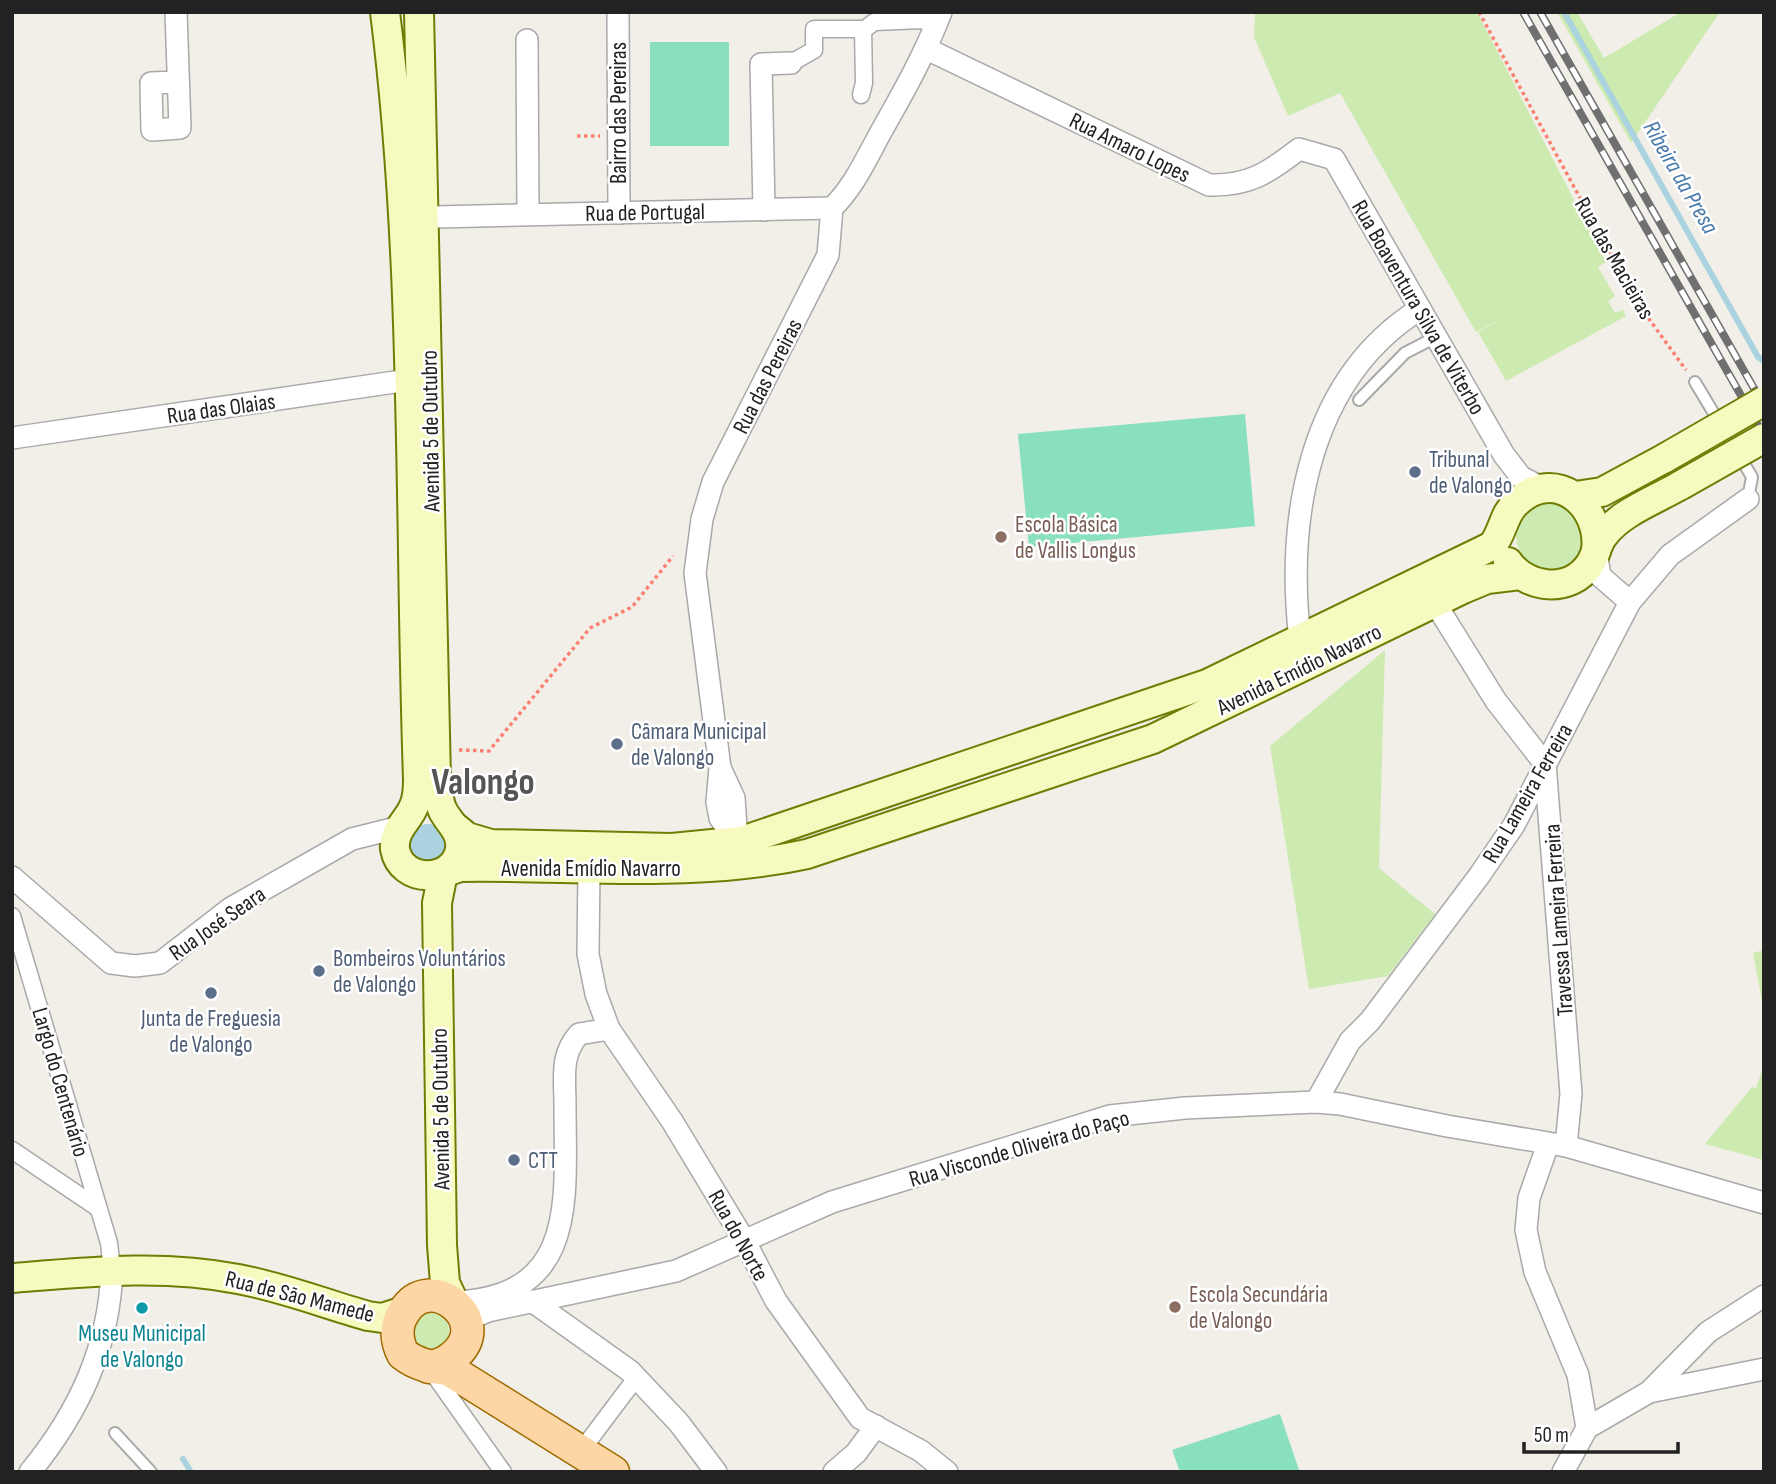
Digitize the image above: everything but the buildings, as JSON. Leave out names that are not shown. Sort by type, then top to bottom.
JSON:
[{"type":"main road","name":"Avenida 5 de Outubro","points":[[385,12],[419,379],[436,779],[443,810],[453,824],[460,848],[457,858],[443,873],[437,903],[447,1118],[442,1244],[444,1305]]},
{"type":"main road","name":"Avenida 5 de Outubro","points":[[419,12],[426,249],[419,379],[418,779],[415,804],[404,822],[395,848],[404,867],[413,873],[424,901],[428,1268],[444,1305]]},
{"type":"main road","points":[[388,42],[419,41]]},
{"type":"main road","points":[[1575,496],[1602,492],[1764,401]]},
{"type":"main road","points":[[1578,576],[1589,565],[1604,535],[1619,521],[1764,439]]},
{"type":"main road","points":[[1515,503],[1528,494],[1544,489],[1560,490],[1575,496],[1587,507],[1595,520],[1598,536],[1596,551]]},
{"type":"main road","name":"Avenida Emídio Navarro","points":[[443,873],[460,867],[589,869],[739,854],[1207,684],[1492,546],[1502,533],[1506,517],[1515,503]]},
{"type":"main road","points":[[1502,533],[1503,549],[1509,564],[1520,575]]},
{"type":"main road","name":"Avenida Emídio Navarro","points":[[453,824],[467,837],[491,844],[673,848],[739,854],[807,854],[1153,739],[1487,579],[1520,575],[1534,583],[1549,585],[1564,583],[1578,576]]},
{"type":"main road","points":[[1066,733],[1077,765]]},
{"type":"main road","points":[[404,822],[428,811],[453,824]]},
{"type":"main road","points":[[413,873],[422,876],[443,873]]},
{"type":"main road","name":"Rua de São Mamede","points":[[12,1278],[112,1270],[168,1271],[238,1279],[375,1317],[444,1305]]},
{"type":"main road","points":[[425,1366],[447,1362],[444,1305]]},
{"type":"main road","points":[[444,1305],[398,1327],[398,1345],[403,1354],[425,1366],[448,1370],[513,1415],[581,1451],[613,1472]]},
{"type":"main road","points":[[444,1305],[465,1369],[473,1382],[513,1415]]},
{"type":"street","points":[[176,12],[178,82]]},
{"type":"street","name":"Bairro das Pereiras","points":[[618,12],[619,213]]},
{"type":"street","points":[[764,210],[761,64],[791,63],[814,50],[814,29],[863,29],[874,22],[938,19],[927,48],[845,195],[832,208]]},
{"type":"street","points":[[861,95],[864,83],[863,29]]},
{"type":"street","points":[[527,40],[528,214]]},
{"type":"street","name":"Rua Amaro Lopes","points":[[927,48],[1209,185],[1234,186],[1268,173],[1299,149],[1334,159]]},
{"type":"street","points":[[397,145],[404,155],[408,205],[414,213],[425,217]]},
{"type":"street","name":"Rua Boaventura Silva de Viterbo","points":[[1334,159],[1504,456],[1521,477],[1544,489]]},
{"type":"street","points":[[423,160],[431,169],[437,198],[459,214],[441,226],[426,249]]},
{"type":"street","name":"Rua de Portugal","points":[[425,217],[459,214],[832,208]]},
{"type":"street","name":"Rua das Pereiras","points":[[739,854],[719,810],[720,768],[695,573],[702,519],[713,482],[828,255],[832,208]]},
{"type":"street","points":[[1300,640],[1294,588],[1295,541],[1306,480],[1323,421],[1353,371],[1394,325],[1420,309]]},
{"type":"street","name":"Rua das Olaias","points":[[12,438],[419,379]]},
{"type":"street","name":"Rua Boaventura Silva de Viterbo","points":[[1504,456],[1514,485],[1515,503]]},
{"type":"street","name":"Rua Lameira Ferreira","points":[[1316,1102],[1350,1041],[1370,1021],[1514,825],[1630,602],[1670,555],[1748,499]]},
{"type":"street","points":[[1596,551],[1600,576],[1612,588]]},
{"type":"street","points":[[1578,576],[1598,579],[1630,602]]},
{"type":"street","points":[[1435,603],[1496,701],[1545,764]]},
{"type":"street","name":"Travessa Lameira Ferreira","points":[[1545,764],[1571,1094],[1557,1145],[1529,1198],[1527,1230],[1535,1272],[1578,1375],[1587,1428]]},
{"type":"street","name":"Rua José Seara","points":[[12,877],[111,963],[135,967],[160,963],[231,908],[352,839],[404,822]]},
{"type":"street","name":"Rua do Norte","points":[[546,1258],[562,1225],[565,1206],[565,1055],[579,1034],[587,1008],[589,869]]},
{"type":"street","name":"Largo do Centenário","points":[[12,915],[109,1243],[112,1270]]},
{"type":"street","name":"Rua do Norte","points":[[588,954],[596,995],[609,1029],[672,1121],[744,1240],[776,1301],[860,1418],[921,1451],[947,1472]]},
{"type":"street","points":[[579,1034],[609,1029]]},
{"type":"street","name":"Rua Visconde Oliveira do Paço","points":[[444,1305],[472,1318],[488,1311],[575,1290],[676,1270],[832,1202],[1110,1116],[1185,1108],[1316,1102],[1557,1145],[1764,1203]]},
{"type":"street","name":"Largo do Centenário","points":[[12,1150],[98,1208]]},
{"type":"street","points":[[444,1305],[488,1299],[518,1289],[546,1258]]},
{"type":"street","points":[[546,1258],[545,1273],[549,1279],[575,1290]]},
{"type":"street","points":[[30,1472],[53,1444],[77,1404],[95,1366],[106,1326],[112,1270]]},
{"type":"street","points":[[1563,1472],[1587,1428],[1649,1392],[1708,1332],[1764,1296]]},
{"type":"street","points":[[532,1301],[636,1377],[680,1423],[716,1472]]},
{"type":"street","points":[[425,1366],[435,1376],[503,1472]]},
{"type":"street","points":[[1649,1392],[1764,1369]]},
{"type":"street","points":[[581,1451],[636,1377]]},
{"type":"street","points":[[834,1472],[856,1453],[876,1426]]},
{"type":"lane","points":[[1359,400],[1405,354],[1436,337]]},
{"type":"lane","points":[[1695,382],[1752,477],[1748,499]]},
{"type":"lane","points":[[115,1433],[151,1472]]},
{"type":"path","name":"Rua das Macieiras","points":[[1479,12],[1636,301],[1695,382]]},
{"type":"path","points":[[577,136],[607,136]]},
{"type":"path","points":[[453,750],[489,751],[590,628],[632,607],[673,556]]},
{"type":"green space","points":[[1255,12],[1477,12],[1606,262],[1598,267],[1615,296],[1608,301],[1615,313],[1623,310],[1626,316],[1506,381],[1478,332],[1505,317],[1476,332],[1340,93],[1288,116],[1254,37]]},
{"type":"green space","points":[[1557,12],[1577,12],[1604,58],[1681,12],[1720,12],[1631,143]]},
{"type":"green space","points":[[650,42],[729,42],[729,146],[650,146]]},
{"type":"green space","points":[[1245,414],[1255,526],[1029,547],[1018,434]]},
{"type":"green space","points":[[1550,502],[1563,505],[1574,512],[1581,523],[1584,536],[1581,549],[1574,560],[1563,567],[1550,570],[1537,567],[1526,560],[1519,549],[1516,536],[1519,523],[1526,512],[1537,505]]},
{"type":"green space","points":[[1385,650],[1379,868],[1435,914],[1388,976],[1309,989],[1270,746]]},
{"type":"green space","points":[[1764,950],[1764,1012],[1753,953]]},
{"type":"green space","points":[[1764,1065],[1764,1160],[1705,1144],[1752,1087],[1756,1088]]},
{"type":"green space","points":[[431,1313],[444,1318],[449,1331],[444,1344],[431,1349],[418,1344],[413,1331],[418,1318]]},
{"type":"green space","points":[[1280,1414],[1299,1470],[1180,1472],[1172,1450]]},
{"type":"water","points":[[428,824],[441,830],[447,843],[441,856],[428,862],[415,856],[409,843],[415,830]]},
{"type":"waterway","name":"Ribeira da Presa","points":[[1564,12],[1758,357],[1764,361]]},
{"type":"waterway","points":[[183,1459],[191,1472]]},
{"type":"railway","points":[[1523,12],[1764,436]]},
{"type":"railway","points":[[1540,12],[1764,406]]},
{"type":"place","name":"Tribunal de Valongo","points":[[1415,472]]},
{"type":"place","name":"Escola Básica de Vallis Longus","points":[[1001,537]]},
{"type":"place","name":"Câmara Municipal de Valongo","points":[[617,744]]},
{"type":"place","name":"Bombeiros Voluntários de Valongo","points":[[319,971]]},
{"type":"place","name":"Junta de Freguesia de Valongo","points":[[211,993]]},
{"type":"place","name":"CTT","points":[[514,1160]]},
{"type":"place","name":"Escola Secundária de Valongo","points":[[1175,1307]]},
{"type":"place","name":"Museu Municipal de Valongo","points":[[142,1308]]},
{"type":"district","name":"Valongo","points":[[483,781]]}]
